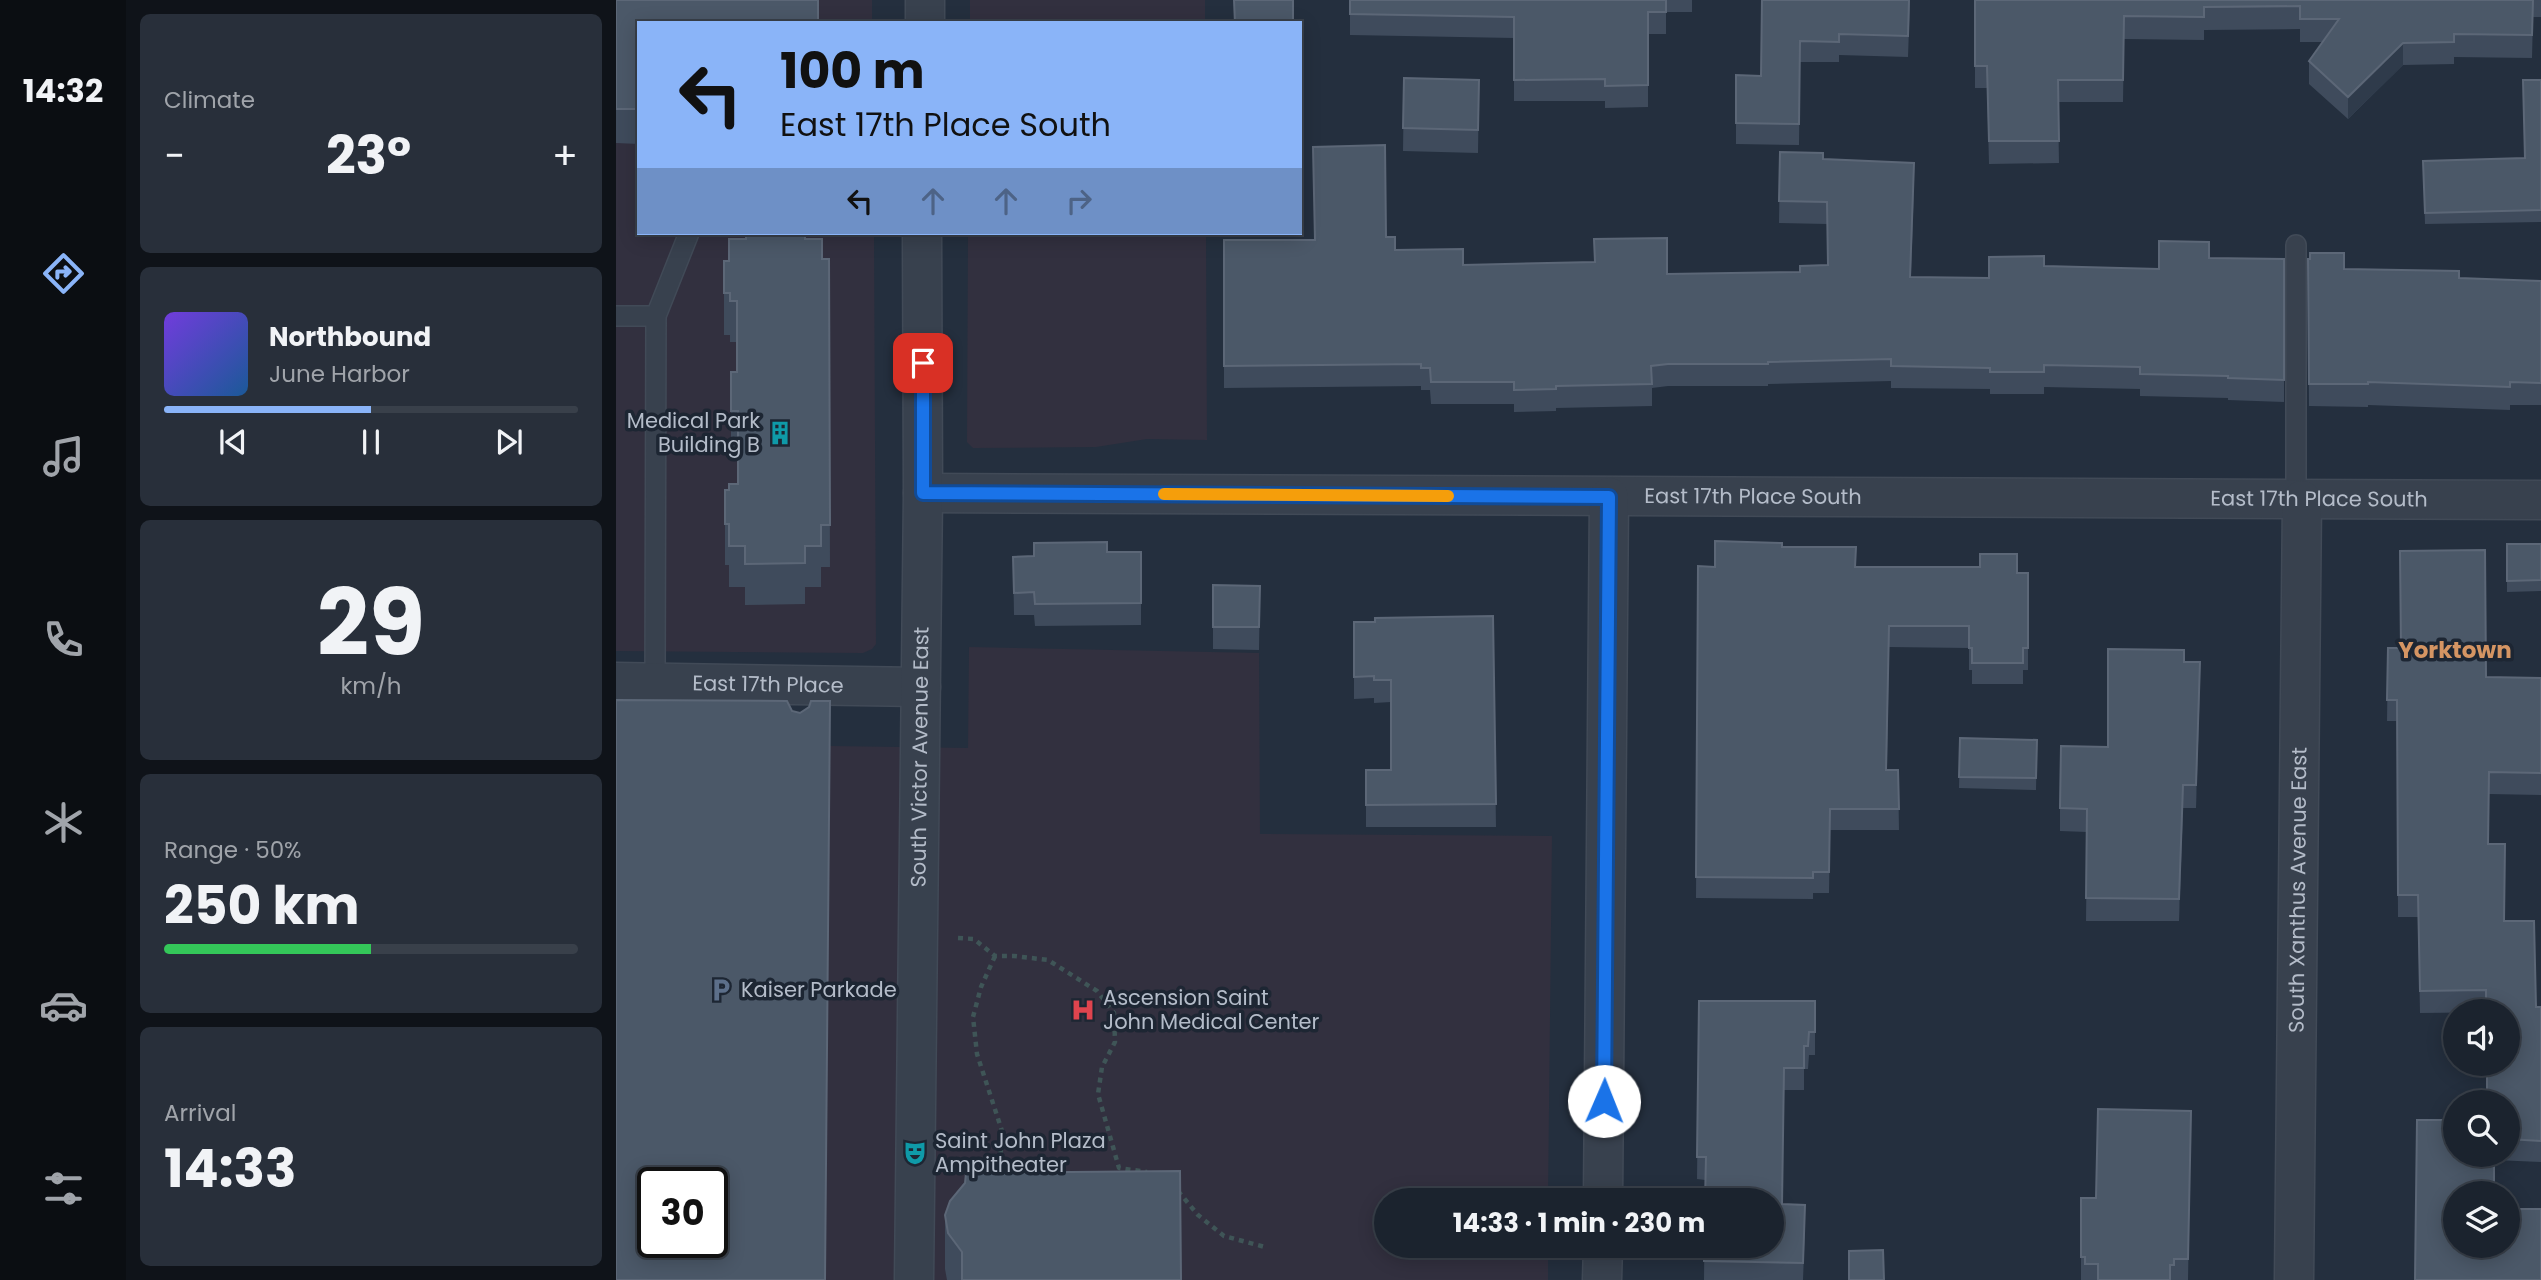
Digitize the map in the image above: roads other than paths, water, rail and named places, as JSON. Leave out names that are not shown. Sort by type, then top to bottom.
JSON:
[{"type":"street","points":[[925,0],[925,21]]},
{"type":"street","name":"South Victor Avenue East","points":[[914,1280],[923,493],[922,235]]},
{"type":"street","name":"East 17th Place South","points":[[923,493],[2541,500]]},
{"type":"street","points":[[1603,1188],[1609,497]]},
{"type":"street","name":"South Xanthus Avenue East","points":[[2294,1280],[2299,500]]},
{"type":"street","name":"East 17th Place","points":[[616,682],[655,683],[799,698],[921,687]]},
{"type":"street","points":[[1602,1280],[1603,1258]]},
{"type":"lane","points":[[655,683],[656,316],[688,235]]},
{"type":"lane","points":[[2296,245],[2299,500]]},
{"type":"lane","points":[[616,316],[656,316]]},
{"type":"place","name":"Medical Park Building B","points":[[780,433]]},
{"type":"place","name":"Kaiser Parkade","points":[[721,990]]},
{"type":"place","name":"Ascension Saint John Medical Center","points":[[1083,1010]]},
{"type":"place","name":"Saint John Plaza Ampitheater","points":[[915,1153]]},
{"type":"district","name":"Yorktown","points":[[2455,650]]}]
